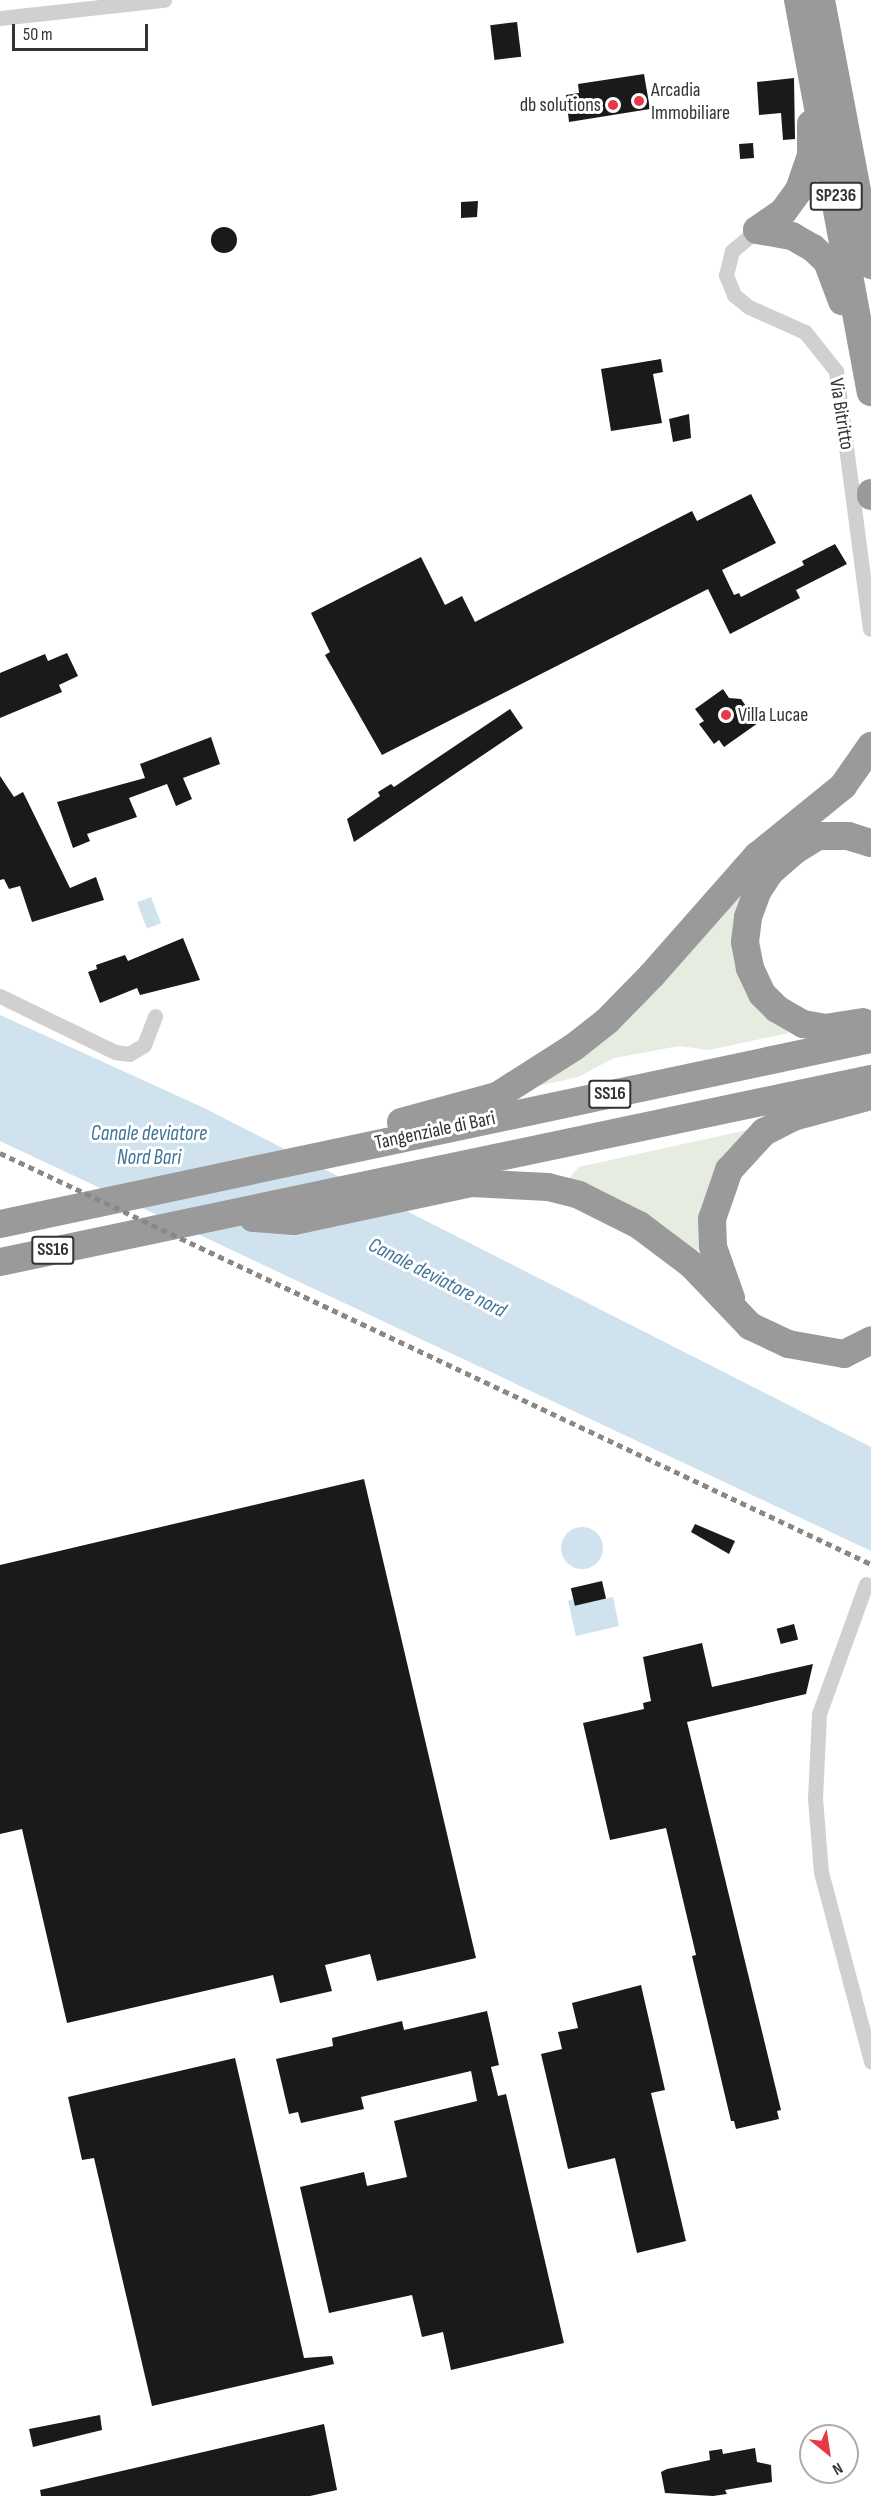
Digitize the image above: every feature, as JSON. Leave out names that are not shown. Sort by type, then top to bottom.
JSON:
[{"type":"highway","points":[[757,230],[783,212],[799,190],[811,156],[798,0]]},
{"type":"highway","name":"Via Bitritto","points":[[798,0],[871,393]]},
{"type":"highway","name":"SP236","points":[[821,0],[871,265]]},
{"type":"highway","points":[[757,230],[792,236],[827,261],[840,296],[853,351],[871,393]]},
{"type":"highway","points":[[349,1149],[413,1116],[497,1096],[574,1047],[607,1021],[652,975],[757,856],[843,786],[871,746]]},
{"type":"highway","points":[[871,843],[848,836],[819,836],[794,851],[770,872],[757,892],[748,916],[745,942],[758,985],[777,1010],[803,1024],[826,1028],[871,1020]]},
{"type":"highway","name":"Tangenziale di Bari","points":[[0,1224],[871,1039]]},
{"type":"highway","name":"Tangenziale di Bari","points":[[390,1190],[871,1079]]},
{"type":"highway","points":[[734,1305],[713,1247],[712,1219],[729,1170],[764,1131],[793,1117],[871,1096]]},
{"type":"highway","points":[[390,1190],[471,1183],[516,1183],[579,1196],[639,1225],[668,1245],[734,1305],[750,1326],[788,1344],[844,1354],[871,1340]]},
{"type":"highway","name":"SS16","points":[[0,1262],[218,1216],[294,1221],[390,1190]]},
{"type":"street","points":[[0,18],[164,0]]},
{"type":"street","name":"Via Bitritto","points":[[757,230],[732,251],[726,275],[734,295],[749,307],[805,332],[836,371],[870,628]]},
{"type":"street","points":[[0,996],[115,1052],[129,1054],[144,1045],[155,1016]]},
{"type":"street","points":[[866,1584],[819,1714],[815,1798],[821,1872],[871,2061]]},
{"type":"shaded area","points":[[748,881],[739,912],[789,1033],[709,1050],[679,1046],[614,1058],[578,1077],[538,1086]]},
{"type":"shaded area","points":[[747,1130],[697,1253],[569,1178],[579,1167]]},
{"type":"water","points":[[151,897],[161,923],[147,929],[137,902]]},
{"type":"water","name":"Canale deviatore Nord Bari","points":[[0,1015],[202,1107],[871,1447],[871,1551],[0,1141]]},
{"type":"water","points":[[582,1527],[590,1528],[597,1533],[602,1540],[602,1556],[597,1563],[590,1568],[582,1569],[574,1568],[567,1563],[562,1556],[561,1548],[562,1540],[567,1533],[574,1528]]},
{"type":"water","points":[[613,1597],[619,1626],[576,1636],[568,1601],[573,1599],[575,1605]]},
{"type":"building","points":[[517,22],[521,57],[494,60],[490,25]]},
{"type":"building","points":[[644,74],[650,109],[569,122],[566,95],[579,93],[578,84]]},
{"type":"building","points":[[794,78],[795,139],[783,140],[781,113],[759,115],[757,82]]},
{"type":"building","points":[[753,143],[754,158],[740,159],[739,144]]},
{"type":"building","points":[[478,201],[477,217],[461,218],[461,202]]},
{"type":"building","points":[[224,227],[233,231],[237,240],[233,249],[224,253],[215,249],[211,240],[215,231]]},
{"type":"building","points":[[661,359],[663,372],[653,374],[662,423],[611,431],[601,369]]},
{"type":"building","points":[[689,414],[691,438],[673,442],[669,419]]},
{"type":"building","points":[[751,494],[776,543],[722,570],[734,595],[739,593],[741,597],[804,565],[802,561],[835,544],[847,564],[796,590],[800,598],[730,634],[708,589],[382,755],[325,655],[330,652],[311,613],[421,557],[445,605],[462,596],[475,622],[692,511],[697,521]]},
{"type":"building","points":[[67,653],[78,676],[59,685],[62,692],[0,718],[0,673],[45,654],[48,661]]},
{"type":"building","name":"Villa Lucae","points":[[723,689],[729,698],[741,699],[758,723],[724,747],[719,740],[714,744],[699,724],[704,721],[695,709]]},
{"type":"building","points":[[510,709],[523,728],[354,842],[347,819],[380,796],[378,792],[391,784],[394,787]]},
{"type":"building","points":[[211,737],[220,764],[183,778],[192,799],[176,806],[167,784],[129,798],[137,817],[87,834],[90,841],[73,848],[57,802],[145,778],[140,764]]},
{"type":"building","points":[[0,776],[14,797],[23,792],[70,888],[96,877],[104,900],[32,922],[20,886],[9,889],[4,879],[0,880]]},
{"type":"building","points":[[183,938],[200,980],[140,995],[137,988],[100,1003],[88,972],[97,969],[96,965],[125,955],[128,961]]},
{"type":"building","points":[[364,1479],[476,1958],[377,1981],[370,1954],[325,1965],[332,1991],[280,2003],[273,1975],[67,2023],[22,1829],[0,1834],[0,1565]]},
{"type":"building","points":[[695,1524],[735,1541],[729,1554],[691,1532]]},
{"type":"building","points":[[602,1581],[606,1599],[575,1606],[571,1588]]},
{"type":"building","points":[[794,1624],[798,1639],[781,1644],[777,1629]]},
{"type":"building","points":[[702,1643],[712,1687],[813,1664],[806,1694],[687,1722],[781,2110],[777,2111],[779,2119],[736,2129],[734,2121],[731,2121],[692,1956],[696,1955],[666,1828],[610,1840],[583,1723],[644,1709],[643,1703],[651,1701],[643,1657]]},
{"type":"building","points":[[641,1985],[665,2090],[651,2093],[686,2241],[637,2253],[615,2158],[568,2169],[541,2054],[562,2049],[558,2032],[578,2028],[572,2003]]},
{"type":"building","points":[[487,2011],[499,2065],[491,2067],[498,2096],[506,2094],[564,2343],[451,2370],[443,2332],[422,2337],[412,2295],[329,2313],[300,2187],[364,2172],[367,2186],[407,2177],[394,2121],[477,2101],[471,2071],[361,2097],[364,2109],[301,2123],[298,2112],[289,2114],[276,2059],[333,2046],[332,2038],[402,2021],[404,2030]]},
{"type":"building","points":[[235,2058],[304,2358],[332,2356],[334,2364],[152,2406],[94,2158],[82,2160],[68,2097]]},
{"type":"building","points":[[100,2415],[102,2430],[33,2447],[29,2429]]},
{"type":"building","points":[[324,2424],[337,2490],[310,2496],[41,2496],[40,2490]]},
{"type":"building","points":[[755,2448],[757,2462],[771,2465],[772,2482],[725,2490],[727,2494],[713,2496],[665,2493],[661,2472],[667,2469],[710,2460],[709,2451],[722,2449],[723,2454]]},
{"type":"railway","points":[[0,1153],[871,1564]]},
{"type":"place","name":"Arcadia Immobiliare","points":[[639,101]]},
{"type":"place","name":"db solutions","points":[[613,105]]},
{"type":"place","name":"Villa Lucae","points":[[726,715]]},
{"type":"water label","name":"Canale deviatore nord","points":[[437,1278]]}]
